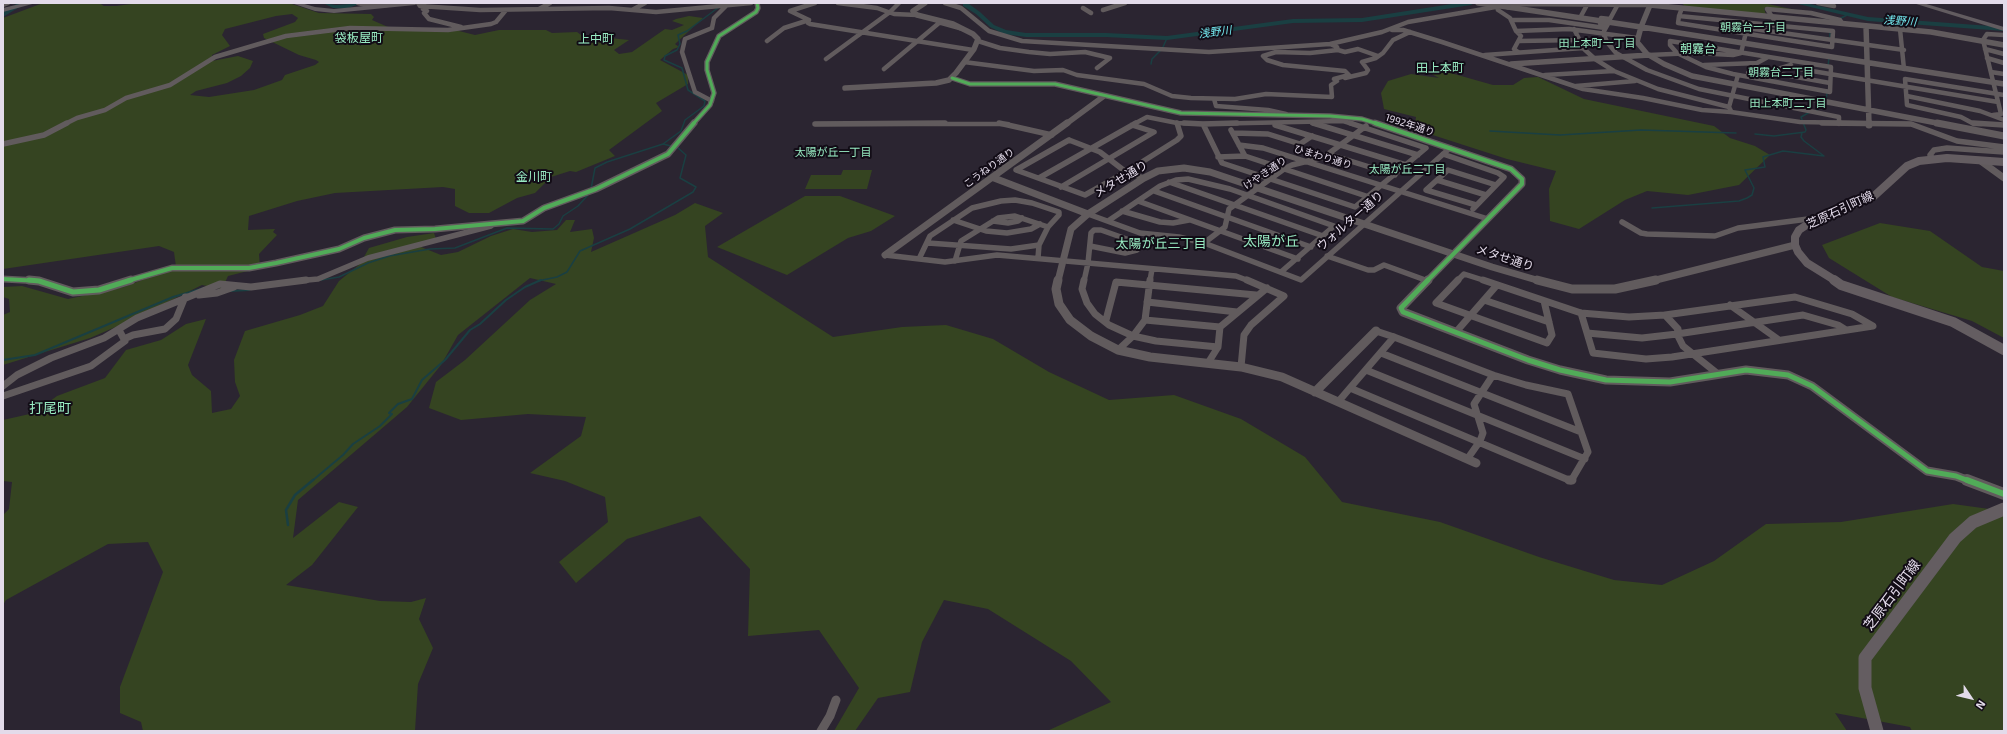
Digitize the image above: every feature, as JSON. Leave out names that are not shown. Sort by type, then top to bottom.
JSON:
[{"type":"main road","points":[[294,3],[327,11],[417,3]]},
{"type":"main road","points":[[1916,3],[1952,8],[2002,25]]},
{"type":"main road","points":[[1923,3],[1983,23],[2002,25]]},
{"type":"main road","points":[[1929,3],[2002,25]]},
{"type":"main road","points":[[3,10],[31,4]]},
{"type":"main road","points":[[1935,6],[1983,23]]},
{"type":"main road","name":"芝原石引町線","points":[[1795,246],[1795,237],[1799,230],[1817,218],[1873,197],[1907,166],[1919,161],[1934,159],[2004,162]]},
{"type":"main road","points":[[1795,246],[1798,252],[1808,263],[1841,284],[1867,295],[1953,322],[2004,350]]},
{"type":"main road","name":"芝原石引町線","points":[[1877,731],[1865,688],[1865,658],[1955,538],[1973,522],[2004,509]]},
{"type":"street","points":[[3,4],[8,3]]},
{"type":"street","points":[[417,3],[420,6],[506,10],[632,10],[656,12],[751,3]]},
{"type":"street","points":[[539,9],[550,3]]},
{"type":"street","points":[[632,10],[645,3]]},
{"type":"street","points":[[3,279],[39,280],[73,292],[100,290],[156,273],[184,267],[249,268],[276,263],[339,249],[364,238],[395,230],[498,224],[523,221],[553,204],[596,189],[668,154],[712,101],[714,93],[707,70],[707,62],[719,36],[756,12],[758,8],[757,3]]},
{"type":"street","points":[[815,3],[790,11],[809,20],[808,23],[810,24],[973,50]]},
{"type":"street","points":[[838,3],[877,8],[892,13],[967,30]]},
{"type":"street","points":[[826,59],[892,13],[899,3]]},
{"type":"street","points":[[917,15],[913,11],[925,3]]},
{"type":"street","points":[[945,3],[961,8],[981,26],[989,31],[1022,41],[1034,43],[1067,42],[1209,52],[1280,46],[1314,46],[1330,44],[1392,30],[1408,22],[1512,5],[1641,27],[2004,84]]},
{"type":"street","points":[[1103,10],[1125,3]]},
{"type":"street","points":[[1478,3],[1512,5],[1650,5],[1900,29],[1983,40],[2004,45]]},
{"type":"street","points":[[1818,3],[1834,6],[1831,3]]},
{"type":"street","points":[[360,4],[397,5]]},
{"type":"street","points":[[1537,4],[1536,9],[1610,19],[1617,6]]},
{"type":"street","points":[[1581,16],[1587,5]]},
{"type":"street","points":[[1650,5],[1637,38],[1637,42],[1649,55],[1664,64],[1692,76],[1736,86],[1868,110],[1974,127],[2004,136]]},
{"type":"street","points":[[425,6],[423,9],[427,11],[424,13],[429,19],[463,27]]},
{"type":"street","points":[[712,28],[714,18],[724,6]]},
{"type":"street","points":[[1083,8],[1091,12]]},
{"type":"street","points":[[1679,16],[1833,31],[1832,47],[1678,23],[1679,16],[1682,8]]},
{"type":"street","points":[[1518,52],[1514,49],[1521,36],[1516,31],[1510,20],[1498,10],[1508,9],[1608,24],[1603,33],[1607,42],[1616,53],[1622,58],[1668,79],[1733,97],[1840,117],[1839,124]]},
{"type":"street","points":[[3,144],[44,135],[77,118],[105,110],[126,98],[170,85],[215,57],[286,36],[343,29],[435,31],[494,23],[506,10]]},
{"type":"street","points":[[892,13],[917,15],[935,19],[967,30],[975,35],[978,41],[1000,48],[1050,54],[1085,52],[1110,58],[1097,68]]},
{"type":"street","points":[[1771,16],[1778,26]]},
{"type":"street","points":[[767,41],[784,28],[809,20]]},
{"type":"street","points":[[1510,20],[1549,20],[1605,28]]},
{"type":"street","points":[[884,69],[939,23]]},
{"type":"street","points":[[1866,26],[1869,124]]},
{"type":"street","points":[[712,28],[722,34]]},
{"type":"street","points":[[712,28],[685,39],[682,52],[695,92],[712,101]]},
{"type":"street","points":[[1516,31],[1553,28],[1574,29],[1637,38]]},
{"type":"street","points":[[1741,53],[1745,43],[1747,28],[1904,50]]},
{"type":"street","points":[[1574,29],[1583,48],[1595,59],[1614,71],[1658,89],[1730,110],[1802,122],[1839,124],[1911,124],[1957,141],[2004,147]]},
{"type":"street","points":[[1900,29],[1904,50],[1904,69]]},
{"type":"street","points":[[1392,30],[1410,32],[1511,64],[1582,89],[1702,110],[1730,110]]},
{"type":"street","points":[[964,62],[1034,71],[1064,70],[1077,75],[1144,84],[1172,96],[1214,99],[1266,94],[1332,98],[1331,85],[1337,81],[1366,73],[1368,70],[1362,62],[1383,53],[1393,40],[1410,32]]},
{"type":"street","points":[[1993,115],[2001,114],[1983,40],[1987,34],[2002,35]]},
{"type":"street","points":[[1519,41],[1563,39],[1578,40]]},
{"type":"street","points":[[845,88],[936,83],[952,78],[978,41]]},
{"type":"street","points":[[1670,41],[1741,53],[1831,67],[1830,92],[1738,75],[1702,65],[1677,53],[1670,45],[1670,41]]},
{"type":"street","points":[[1330,44],[1338,50]]},
{"type":"street","points":[[1483,56],[1583,48]]},
{"type":"street","points":[[1337,81],[1334,80],[1347,76],[1348,73],[1338,69],[1283,66],[1267,60],[1263,56],[1276,52],[1315,53],[1338,50],[1345,52],[1358,49],[1378,56]]},
{"type":"street","points":[[1985,49],[2004,54]]},
{"type":"street","points":[[1511,64],[1622,58],[1677,53],[1724,56],[1741,53]]},
{"type":"street","points":[[1702,65],[1757,63],[1768,57]]},
{"type":"street","points":[[1988,58],[2004,63]]},
{"type":"street","points":[[1788,67],[1794,61]]},
{"type":"street","points":[[1738,75],[1768,72],[1788,67],[1998,102]]},
{"type":"street","points":[[1541,75],[1614,71]]},
{"type":"street","points":[[1768,72],[1830,83]]},
{"type":"street","points":[[1991,72],[2004,74]]},
{"type":"street","points":[[1730,110],[1738,75]]},
{"type":"street","name":"1992年通り","points":[[952,78],[970,84],[1055,84],[1181,113],[1343,117],[1371,122],[1512,169],[1522,178],[1522,184],[1401,308],[1403,312],[1456,332]]},
{"type":"street","points":[[2004,95],[1905,79],[1907,106],[1961,117],[1974,127],[2004,125]]},
{"type":"street","points":[[1572,86],[1637,81]]},
{"type":"street","points":[[1655,101],[1658,89]]},
{"type":"street","name":"こうねり通り","points":[[885,255],[994,178],[1104,96]]},
{"type":"street","points":[[1907,96],[1967,108],[1993,115],[2004,120]]},
{"type":"street","points":[[1214,99],[1216,106],[1268,110],[1290,116]]},
{"type":"street","points":[[1039,178],[1148,116],[1177,123],[1203,124],[1343,121],[1426,148],[1369,197],[1355,207],[1222,163],[1203,124]]},
{"type":"street","points":[[1304,121],[1418,155]]},
{"type":"street","name":"けやき通り","points":[[1204,243],[1225,227],[1229,209],[1234,205],[1284,169],[1328,154],[1371,122]]},
{"type":"street","points":[[815,124],[996,123],[1007,124],[1052,135]]},
{"type":"street","points":[[1144,178],[1126,172],[1116,167],[1100,152],[1069,140],[1016,170],[1085,195],[1126,172],[1181,136],[1177,123]]},
{"type":"street","points":[[1268,123],[1406,165]]},
{"type":"street","points":[[1228,124],[1245,156]]},
{"type":"street","points":[[1061,187],[1154,132],[1132,125]]},
{"type":"street","points":[[1233,133],[1268,134],[1300,144],[1312,136]]},
{"type":"street","name":"ひまわり通り","points":[[1239,145],[1252,145],[1488,219]]},
{"type":"street","name":"ウォルター通り","points":[[1281,272],[1301,280],[1450,148]]},
{"type":"street","points":[[1934,159],[1930,154],[1934,150],[1947,148],[2004,152]]},
{"type":"street","points":[[1328,154],[1395,174]]},
{"type":"street","points":[[1443,154],[1498,173],[1504,177],[1468,213]]},
{"type":"street","points":[[1218,157],[1245,156],[1369,197]]},
{"type":"street","points":[[1982,162],[2004,178]]},
{"type":"street","name":"メタせ通り","points":[[1476,463],[1468,458],[1282,377],[1241,367],[1150,357],[1118,350],[1091,336],[1070,320],[1059,304],[1056,289],[1062,260],[1071,229],[1088,214],[1144,178],[1158,171],[1196,169],[1259,187],[1454,254],[1558,287],[1599,290],[1638,284],[1795,246]]},
{"type":"street","points":[[1476,206],[1426,190],[1448,170],[1496,185]]},
{"type":"street","points":[[994,178],[1131,230],[1204,243],[1281,272],[1298,259],[1334,226],[1248,196],[1196,180],[1176,180],[1169,182],[1108,221]]},
{"type":"street","points":[[1437,180],[1486,195]]},
{"type":"street","points":[[1169,182],[1323,236]]},
{"type":"street","points":[[1154,191],[1311,247]]},
{"type":"street","points":[[919,259],[930,236],[972,208],[984,204],[1015,200],[1032,203],[1059,212],[1059,215],[1048,227],[1039,245],[1038,258]]},
{"type":"street","points":[[1138,201],[1298,259]]},
{"type":"street","points":[[1122,211],[1160,222],[1173,223],[1189,220]]},
{"type":"street","points":[[955,261],[962,242],[993,221],[1008,223],[1018,221],[1022,218],[1048,227]]},
{"type":"street","points":[[1622,222],[1641,233],[1647,234],[1715,236],[1738,228],[1817,218]]},
{"type":"street","points":[[953,220],[980,229],[1007,233],[1031,229],[1040,224]]},
{"type":"street","points":[[3,386],[17,375],[33,367],[119,330],[137,318],[204,290],[217,286],[251,287],[318,279],[331,276],[368,258],[498,224]]},
{"type":"street","points":[[1090,246],[1125,253],[1137,250],[1135,242],[1122,237],[1101,230],[1094,230],[1091,233],[1088,263],[1082,289],[1087,303],[1095,314],[1106,320],[1109,325],[1133,336],[1156,341],[1218,347]]},
{"type":"street","points":[[1122,237],[1131,230]]},
{"type":"street","points":[[928,242],[1011,249],[1039,245]]},
{"type":"street","points":[[885,255],[944,262],[997,255],[1236,276],[1284,296],[1251,325],[1244,335],[1241,367]]},
{"type":"street","points":[[1327,256],[1368,270],[1384,265],[1428,281]]},
{"type":"street","points":[[1118,350],[1133,336],[1145,320],[1152,269]]},
{"type":"street","points":[[1544,301],[1552,335],[1547,343],[1436,303],[1464,274],[1581,313],[1629,317],[1665,315],[1794,297],[1852,314],[1873,326],[1672,357],[1646,358],[1593,353],[1581,313]]},
{"type":"street","points":[[1106,320],[1109,315],[1116,282],[1256,295]]},
{"type":"street","points":[[1497,285],[1456,332],[1560,370],[1606,380],[1670,382],[1746,370],[1788,375],[1812,386],[1927,472],[1956,476],[2004,494]]},
{"type":"street","points":[[185,297],[221,292],[238,286]]},
{"type":"street","points":[[1208,363],[1218,347],[1220,327],[1256,295],[1267,288]]},
{"type":"street","points":[[3,396],[91,366],[125,341],[124,340],[138,334],[165,329],[176,319],[185,297]]},
{"type":"street","points":[[1484,300],[1549,322]]},
{"type":"street","points":[[1148,302],[1237,312]]},
{"type":"street","points":[[1730,305],[1779,340]]},
{"type":"street","points":[[1665,315],[1678,329],[1677,334],[1683,346],[1718,374]]},
{"type":"street","points":[[1587,332],[1642,338],[1803,315],[1838,325],[1846,330]]},
{"type":"street","points":[[1145,320],[1220,327]]},
{"type":"street","points":[[119,330],[124,340]]},
{"type":"street","points":[[1316,392],[1376,331],[1526,385],[1568,394],[1588,452],[1571,481],[1480,441],[1350,388]]},
{"type":"street","points":[[1338,402],[1394,337]]},
{"type":"street","points":[[1381,353],[1581,432]]},
{"type":"street","points":[[1366,370],[1585,459]]},
{"type":"street","points":[[1468,458],[1480,441],[1483,433],[1474,404],[1493,374]]},
{"type":"street","points":[[821,731],[830,716],[836,700]]},
{"type":"green space","points":[[43,3],[99,3],[104,6],[116,6],[139,3],[289,3],[319,13],[371,14],[374,17],[372,20],[388,27],[459,31],[475,35],[499,30],[546,30],[552,33],[577,32],[581,35],[629,40],[614,50],[619,54],[632,52],[665,29],[672,30],[684,25],[672,21],[676,19],[689,16],[703,18],[675,44],[679,47],[673,49],[660,60],[688,75],[688,84],[656,103],[662,111],[609,150],[615,156],[576,172],[570,171],[551,177],[535,193],[517,198],[489,213],[469,213],[455,206],[455,189],[443,187],[335,193],[297,201],[249,216],[248,230],[275,229],[273,232],[277,235],[259,254],[260,268],[228,276],[222,289],[202,285],[127,322],[90,338],[3,365],[3,315],[10,312],[9,299],[3,297],[3,287],[22,286],[68,299],[124,287],[176,267],[174,252],[159,246],[3,269],[3,18]],"holes":[[[292,14],[298,18],[295,22],[263,34],[264,38],[299,55],[319,62],[315,65],[285,75],[282,80],[254,90],[209,97],[190,95],[196,91],[227,83],[241,76],[250,68],[253,61],[238,56],[212,61],[212,55],[230,46],[222,35],[225,29],[276,16]]]},
{"type":"green space","points":[[1682,3],[1763,3],[1810,13],[1764,8],[1766,15],[1685,7]]},
{"type":"green space","points":[[1426,71],[1447,72],[1493,85],[1513,85],[1524,78],[1538,77],[1584,99],[1714,126],[1730,138],[1755,146],[1770,155],[1739,185],[1688,195],[1647,191],[1625,200],[1579,229],[1550,221],[1549,189],[1556,171],[1507,159],[1414,129],[1416,117],[1384,109],[1381,93],[1388,81],[1411,74],[1439,78]]},
{"type":"green space","points":[[843,170],[872,170],[867,189],[805,189],[811,175],[841,175]]},
{"type":"green space","points":[[805,196],[840,196],[895,216],[871,231],[848,238],[787,275],[717,247]]},
{"type":"green space","points":[[695,203],[723,213],[705,226],[708,257],[833,337],[902,327],[946,325],[993,339],[1049,372],[1109,400],[1174,395],[1241,419],[1305,457],[1342,502],[1440,522],[1539,557],[1614,580],[1662,585],[1714,561],[1766,524],[1841,522],[1953,504],[2004,511],[2004,731],[1912,731],[1910,727],[1835,713],[1847,731],[1047,731],[1111,702],[1071,661],[988,609],[944,600],[922,642],[910,692],[878,698],[855,731],[834,731],[859,688],[819,630],[748,636],[750,569],[700,516],[627,539],[576,583],[559,562],[608,522],[605,497],[565,481],[530,473],[581,436],[586,417],[528,414],[461,420],[429,408],[436,382],[465,360],[530,300],[556,284],[530,278],[458,335],[441,365],[407,407],[298,500],[293,538],[339,502],[358,507],[312,565],[286,585],[380,601],[411,602],[426,598],[419,619],[433,648],[418,684],[415,731],[143,731],[141,722],[120,713],[120,687],[163,572],[148,542],[108,544],[6,600],[3,605],[3,515],[9,509],[12,482],[3,481],[3,420],[34,413],[57,396],[105,378],[126,350],[161,340],[186,324],[206,319],[188,365],[192,375],[211,391],[212,413],[231,409],[240,396],[235,382],[234,360],[245,331],[300,315],[323,306],[339,281],[360,264],[369,248],[407,237],[434,233],[436,239],[421,247],[441,255],[458,252],[491,236],[513,229],[532,232],[557,230],[566,220],[575,220],[570,232],[592,229],[594,238],[591,252],[675,215]]},
{"type":"green space","points":[[1880,223],[1930,231],[1982,267],[2004,271],[2004,338],[1972,321],[1892,297],[1829,258],[1822,245]]},
{"type":"waterway","name":"浅野川","points":[[3,15],[23,3]]},
{"type":"waterway","name":"浅野川","points":[[326,3],[335,7],[345,7],[360,3]]},
{"type":"waterway","name":"浅野川","points":[[966,3],[965,5],[978,13],[992,26],[1004,32],[1026,35],[1106,35],[1167,38],[1293,21],[1362,20],[1471,3]]},
{"type":"waterway","name":"浅野川","points":[[1797,3],[1868,19],[2004,29]]},
{"type":"waterway","points":[[663,144],[681,131],[685,120],[704,106],[705,101],[688,90],[682,68],[664,60],[665,56],[677,50],[680,44],[678,35],[687,31],[719,7]]},
{"type":"waterway","name":"浅野川","points":[[1841,18],[1847,15]]},
{"type":"waterway","points":[[1830,32],[1830,37]]},
{"type":"waterway","points":[[1163,47],[1167,38]]},
{"type":"waterway","points":[[1151,64],[1152,59],[1161,50]]},
{"type":"waterway","points":[[1828,66],[1829,58]]},
{"type":"waterway","points":[[1826,101],[1827,92]]},
{"type":"waterway","points":[[1815,111],[1826,105]]},
{"type":"waterway","points":[[1755,134],[1774,136],[1805,132],[1806,130],[1801,117],[1810,112]]},
{"type":"waterway","points":[[1490,131],[1560,135],[1641,130],[1736,133]]},
{"type":"waterway","points":[[1652,208],[1739,201],[1747,198],[1752,195],[1754,188],[1745,170],[1765,167],[1763,157],[1783,151],[1824,156],[1804,141],[1801,137],[1802,133]]},
{"type":"waterway","points":[[591,189],[595,168],[607,162],[663,144]]},
{"type":"waterway","points":[[663,144],[671,146]]},
{"type":"waterway","points":[[539,281],[557,277],[567,272],[580,251],[630,229],[693,192],[696,187],[680,178],[686,155],[677,147]]},
{"type":"waterway","points":[[321,280],[339,277],[368,263],[389,256],[430,249],[455,248],[507,228],[553,229],[559,224],[563,216],[578,206],[588,195]]},
{"type":"waterway","points":[[312,481],[343,455],[353,444],[380,426],[392,414],[389,413],[398,404],[412,399],[422,380],[445,360],[470,330],[480,324],[506,300],[525,287],[539,281]]},
{"type":"waterway","points":[[3,360],[35,355],[173,297],[204,288]]},
{"type":"waterway","points":[[230,291],[249,290]]},
{"type":"waterway","points":[[288,525],[286,510],[295,495],[313,480]]},
{"type":"cycle path","points":[[3,279],[39,281],[73,292],[83,292],[99,290],[172,268],[249,268],[276,263],[339,249],[364,238],[395,230],[435,229],[476,224],[513,223],[523,221],[544,208],[596,189],[668,154],[710,105],[714,93],[707,70],[707,62],[719,36],[726,30],[756,12],[758,8],[757,3]]},
{"type":"cycle path","points":[[952,78],[970,84],[1055,84],[1181,113],[1330,116],[1362,119],[1511,169],[1522,179],[1522,184],[1401,308],[1403,312],[1528,360],[1560,370],[1606,380],[1670,382],[1746,370],[1765,371],[1788,375],[1812,386],[1927,471],[1956,476],[2004,494]]},
{"type":"district","name":"朝霧台一丁目","points":[[1753,27]]},
{"type":"district","name":"袋板屋町","points":[[359,38]]},
{"type":"district","name":"上中町","points":[[596,39]]},
{"type":"district","name":"田上本町一丁目","points":[[1597,43]]},
{"type":"district","name":"朝霧台","points":[[1698,49]]},
{"type":"district","name":"田上本町","points":[[1440,68]]},
{"type":"district","name":"朝霧台二丁目","points":[[1781,72]]},
{"type":"district","name":"田上本町二丁目","points":[[1788,103]]},
{"type":"district","name":"太陽が丘一丁目","points":[[833,152]]},
{"type":"district","name":"太陽が丘二丁目","points":[[1407,169]]},
{"type":"district","name":"金川町","points":[[534,177]]},
{"type":"district","name":"太陽が丘","points":[[1271,241]]},
{"type":"district","name":"太陽が丘三丁目","points":[[1161,244]]},
{"type":"district","name":"打尾町","points":[[50,408]]}]
